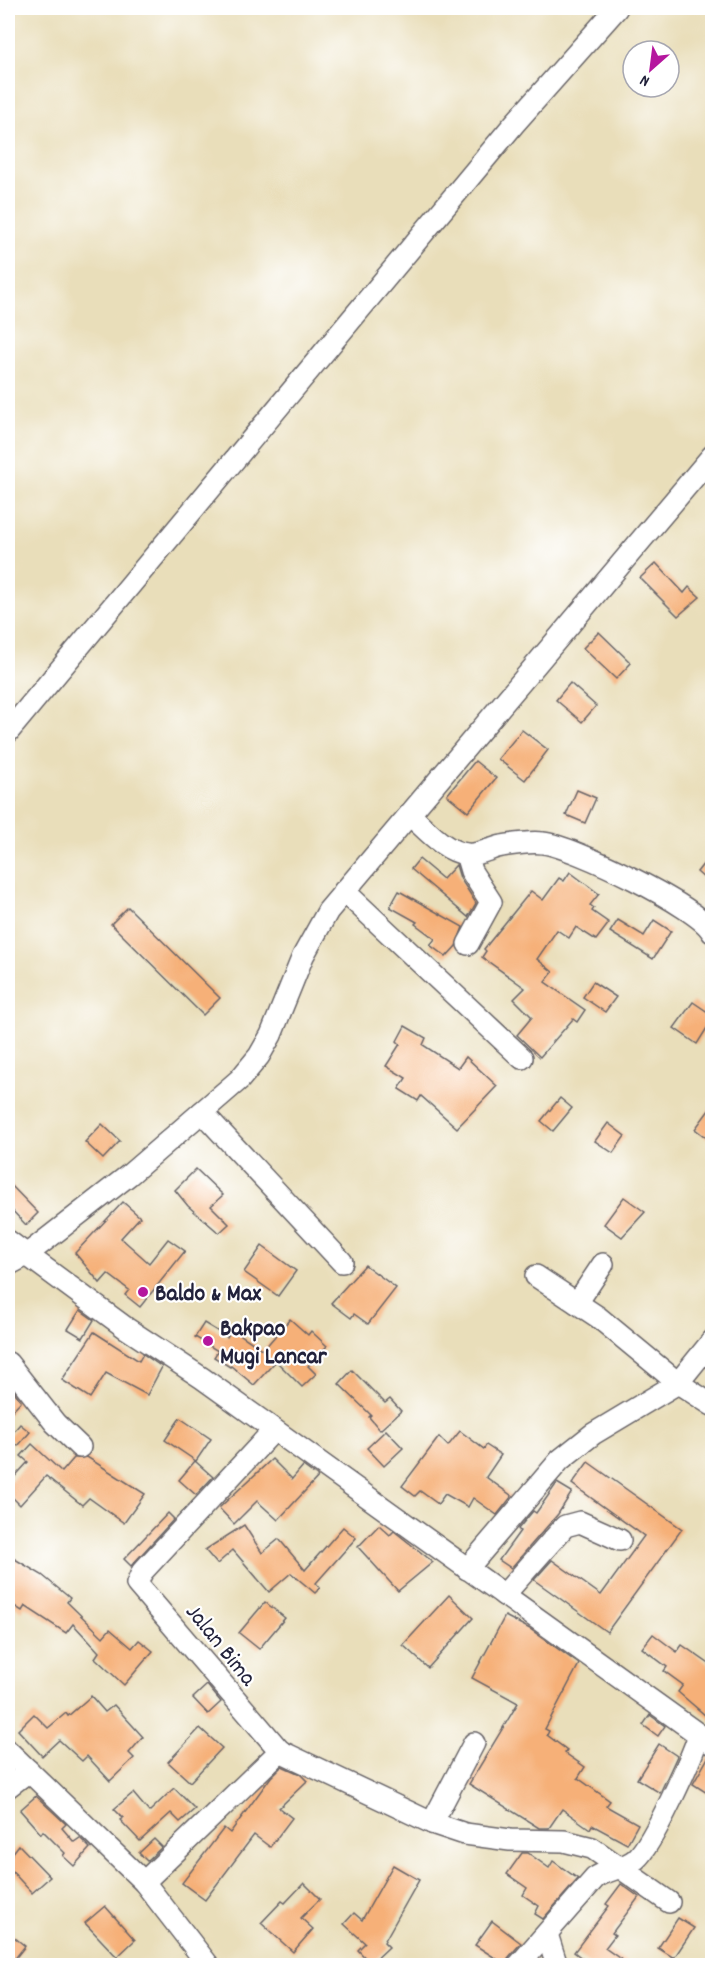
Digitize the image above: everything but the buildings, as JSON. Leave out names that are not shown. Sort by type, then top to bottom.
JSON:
[{"type":"street","points":[[8,732],[499,142],[616,8]]},
{"type":"street","points":[[16,1260],[129,1175],[240,1079],[260,1056],[271,1035],[303,956],[328,911],[712,456]]},
{"type":"street","points":[[410,815],[441,843],[466,854],[501,846],[546,843],[572,851],[674,900],[708,925],[712,932]]},
{"type":"street","points":[[466,854],[471,871],[491,902],[468,944]]},
{"type":"street","points":[[344,891],[522,1058]]},
{"type":"street","points":[[202,1112],[342,1262]]},
{"type":"street","points":[[8,1241],[16,1260],[274,1430],[706,1739],[645,1847],[629,1864],[595,1878],[518,1965]]},
{"type":"street","points":[[577,1303],[603,1264]]},
{"type":"street","points":[[536,1275],[577,1303],[678,1383],[712,1405]]},
{"type":"street","points":[[467,1569],[560,1460],[593,1434],[678,1383],[712,1341]]},
{"type":"street","points":[[8,1363],[55,1423],[80,1447]]},
{"type":"street","name":"Jalan Bima","points":[[274,1430],[142,1572],[137,1584],[280,1751]]},
{"type":"street","points":[[504,1595],[565,1526],[580,1522],[620,1540]]},
{"type":"street","points":[[432,1823],[474,1743]]},
{"type":"street","points":[[144,1882],[280,1751],[432,1823],[465,1834],[510,1840],[578,1843],[592,1848],[669,1902]]},
{"type":"street","points":[[8,1752],[144,1882],[209,1965]]},
{"type":"street","points":[[8,1787],[29,1771]]},
{"type":"street","points":[[547,1934],[556,1965]]},
{"type":"place","name":"Baldo & Max","points":[[143,1292]]},
{"type":"place","name":"Bakpao Mugi Lancar","points":[[208,1341]]}]
